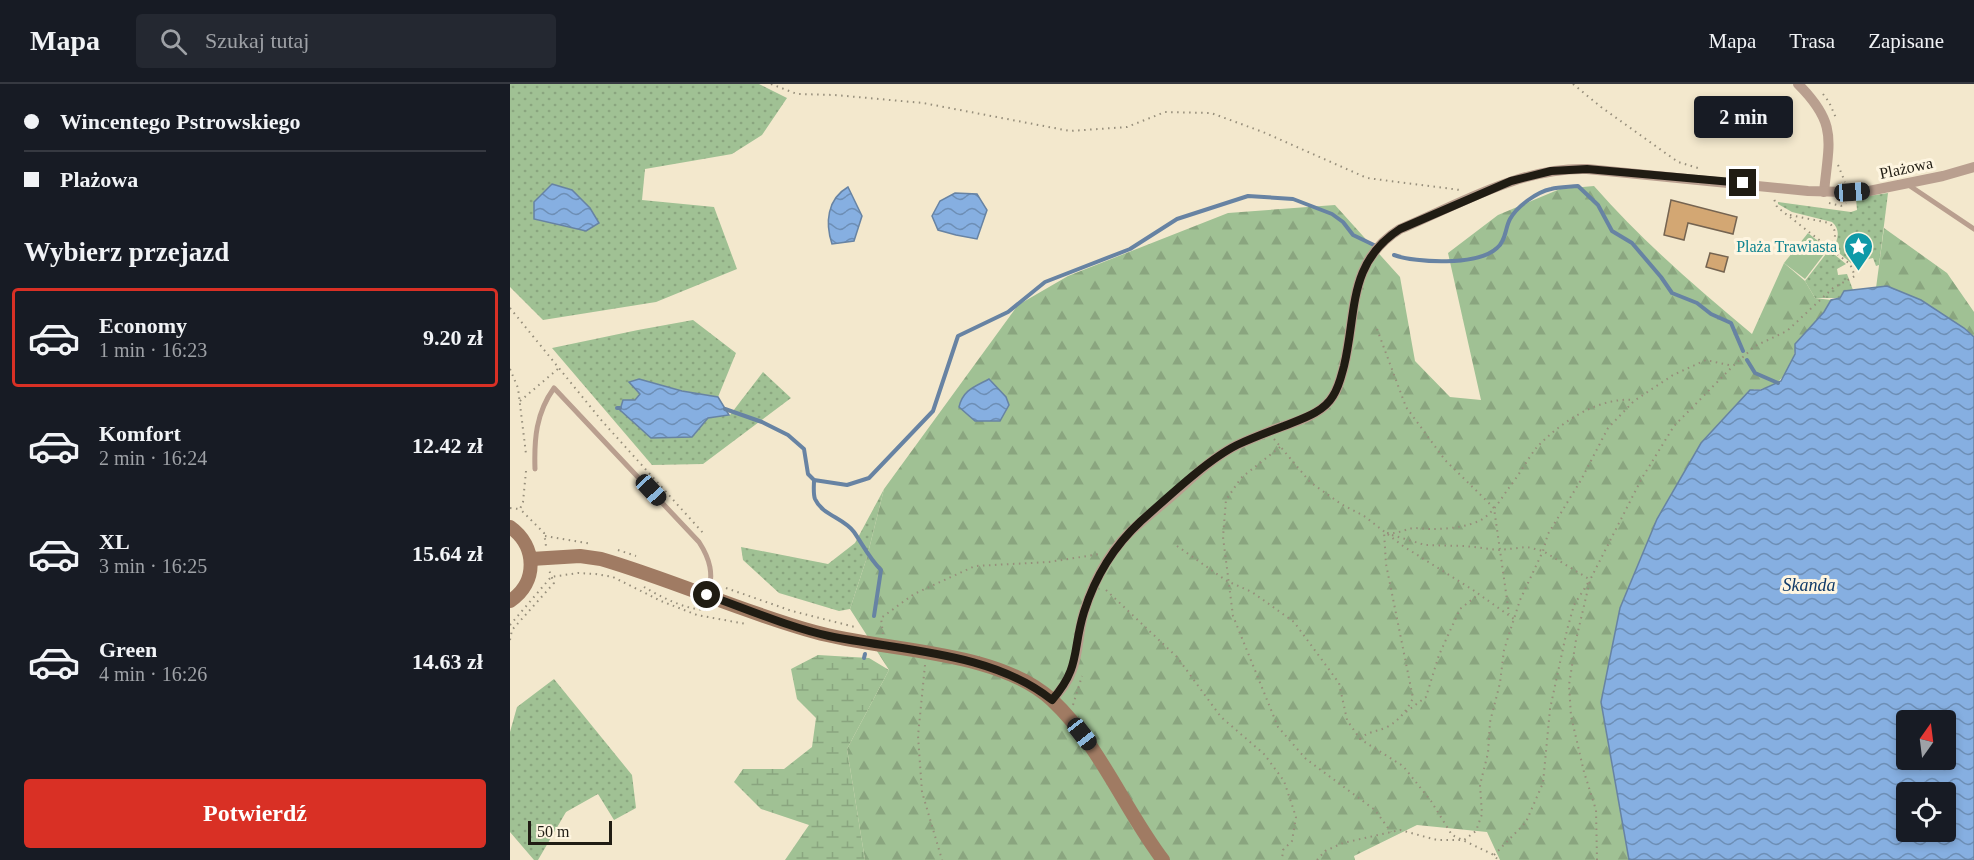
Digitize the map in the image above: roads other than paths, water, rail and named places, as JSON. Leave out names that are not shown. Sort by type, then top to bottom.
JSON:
[{"type":"street","points":[[1798,84],[1816,104],[1827,126],[1828,141],[1822,197]]},
{"type":"street","name":"Plażowa","points":[[1052,700],[1068,681],[1073,668],[1083,613],[1095,582],[1112,554],[1142,521],[1201,470],[1236,446],[1272,436],[1311,415],[1332,398],[1340,384],[1351,337],[1356,286],[1364,266],[1376,248],[1400,229],[1511,181],[1551,171],[1587,169],[1822,197],[1905,184],[1974,167]]},
{"type":"street","points":[[510,526],[525,542],[531,559],[528,582],[519,595],[510,601]]},
{"type":"street","points":[[531,559],[580,556],[600,559],[814,632],[926,652],[995,668],[1023,680],[1052,700],[1091,746],[1163,860]]},
{"type":"lane","points":[[1905,184],[1974,229]]},
{"type":"lane","points":[[535,469],[534,436],[544,402],[554,388],[699,542],[711,567],[707,595]]},
{"type":"water","points":[[552,184],[572,190],[590,208],[599,223],[586,231],[534,219],[534,202]]},
{"type":"water","points":[[848,187],[862,216],[854,241],[832,244],[829,212],[836,198]]},
{"type":"water","points":[[955,193],[977,194],[987,210],[977,239],[938,230],[932,216],[940,201]]},
{"type":"water","name":"Skanda","points":[[1887,286],[1921,300],[1974,337],[1974,860],[1629,860],[1601,702],[1620,608],[1657,519],[1701,443],[1750,390],[1761,390],[1781,381],[1795,354],[1795,344],[1824,312],[1831,300],[1840,298],[1844,291]]},
{"type":"water","points":[[639,379],[682,391],[718,397],[729,415],[708,418],[692,437],[651,438],[620,410],[623,400],[635,400],[640,394],[629,382]]},
{"type":"water","points":[[989,379],[1006,397],[1009,405],[1000,421],[975,421],[959,407],[961,401],[970,390]]},
{"type":"waterway","points":[[1394,255],[1417,260],[1447,261],[1476,258],[1488,254],[1500,245],[1510,219],[1528,200],[1551,189],[1578,186],[1598,205],[1612,231],[1632,243],[1672,293],[1697,303],[1711,314],[1731,323],[1743,351]]},
{"type":"waterway","points":[[725,409],[762,422],[788,435],[804,449],[808,474],[814,480],[847,485],[869,478],[933,411],[958,336],[1008,312],[1045,282],[1130,249],[1177,219],[1248,196],[1293,199],[1332,214],[1343,222],[1353,235],[1376,246]]},
{"type":"waterway","points":[[1747,360],[1755,373],[1778,383]]},
{"type":"waterway","points":[[814,480],[814,497],[818,504],[850,527],[881,570],[874,616]]},
{"type":"waterway","points":[[864,658],[865,654]]},
{"type":"place","name":"Plaża Trawiasta","points":[[1858,272]]}]
